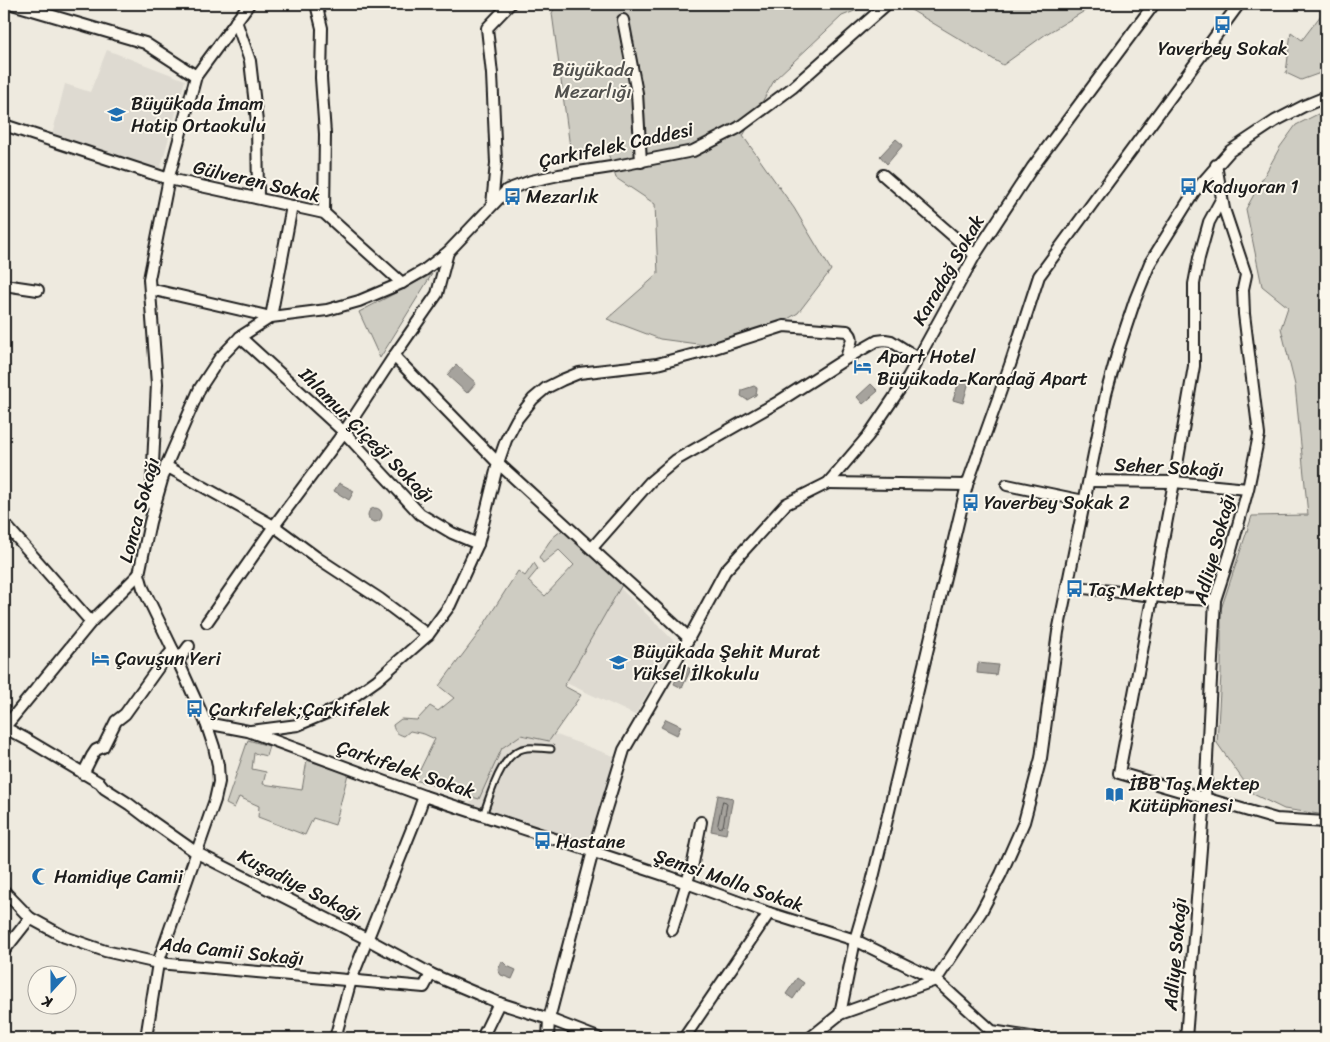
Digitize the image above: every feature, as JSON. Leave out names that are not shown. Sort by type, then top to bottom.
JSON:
[{"type":"street","points":[[12,4],[145,44],[196,76]]},
{"type":"street","points":[[150,522],[157,384],[149,279],[169,178],[196,76],[249,4]]},
{"type":"street","points":[[316,4],[322,28],[321,78],[326,134],[324,213]]},
{"type":"street","points":[[492,205],[496,163],[492,74],[487,28],[510,4]]},
{"type":"street","name":"Çarkıfelek Caddesi","points":[[492,205],[507,190],[531,181],[693,151],[738,128],[792,88],[887,4]]},
{"type":"street","name":"Karadağ Sokak","points":[[548,1038],[549,1019],[593,851],[624,750],[725,571],[786,504],[828,483],[868,436],[908,377],[975,255],[1032,168],[1154,4]]},
{"type":"street","points":[[840,1014],[855,940],[872,882],[967,485],[1010,366],[1039,276],[1240,4]]},
{"type":"street","points":[[623,20],[637,93],[641,162]]},
{"type":"street","points":[[236,21],[249,55],[251,70],[257,122],[258,198]]},
{"type":"street","points":[[810,1038],[840,1014],[936,980],[981,912],[1002,874],[1024,822],[1041,758],[1058,632],[1106,394],[1135,300],[1150,263],[1194,192],[1230,150],[1275,121],[1326,97]]},
{"type":"street","name":"Gülveren Sokak","points":[[4,125],[169,178],[324,213],[402,283]]},
{"type":"street","name":"Adliye Sokağı","points":[[1186,1038],[1205,798],[1215,600],[1248,490],[1259,435],[1244,314],[1243,289],[1246,274],[1224,209],[1216,165]]},
{"type":"street","points":[[883,175],[975,255]]},
{"type":"street","points":[[1222,198],[1209,222],[1194,284],[1194,366],[1119,773],[1276,819],[1326,822]]},
{"type":"street","name":"Lonca Sokağı","points":[[146,1038],[158,962],[215,800],[219,782],[214,746],[206,723],[143,588],[139,574],[150,522],[166,466],[200,388],[219,360],[240,337],[271,317],[327,310],[359,301],[402,283],[448,252],[492,205]]},
{"type":"street","points":[[150,289],[271,317],[292,206]]},
{"type":"street","points":[[207,622],[274,526],[344,432],[437,294],[448,252]]},
{"type":"street","points":[[4,285],[38,290]]},
{"type":"street","points":[[248,731],[298,725],[336,709],[377,680],[428,635],[450,605],[478,544],[498,463],[506,440],[517,419],[533,398],[546,388],[579,373],[657,364],[699,353],[784,326],[847,331],[851,335],[852,340],[846,354],[847,358]]},
{"type":"street","name":"Ihlamur Çiçeği Sokağı","points":[[240,337],[344,432],[420,514],[452,533],[478,544]]},
{"type":"street","points":[[592,548],[650,482],[676,460],[778,402],[847,358],[877,341],[885,340],[891,341],[918,358]]},
{"type":"street","points":[[394,356],[498,463],[688,638]]},
{"type":"street","points":[[166,466],[274,526],[316,557],[380,599],[428,635]]},
{"type":"street","name":"Seher Sokağı","points":[[1089,481],[1174,482],[1248,490]]},
{"type":"street","points":[[828,483],[967,485]]},
{"type":"street","points":[[1007,485],[1084,502]]},
{"type":"street","points":[[4,524],[91,622]]},
{"type":"street","points":[[4,729],[91,622],[139,574]]},
{"type":"street","points":[[1067,586],[1215,600]]},
{"type":"street","points":[[178,661],[189,646]]},
{"type":"street","points":[[83,774],[96,750],[103,747],[116,721],[126,714],[160,665],[173,650]]},
{"type":"street","name":"Çarkıfelek Sokak","points":[[206,723],[248,731],[424,796],[593,851]]},
{"type":"street","name":"Kuşadiye Sokağı","points":[[4,729],[26,739],[83,774],[129,804],[197,853],[367,939],[431,974],[499,1003],[549,1019],[598,1038]]},
{"type":"street","points":[[335,1038],[351,980],[418,816],[424,796]]},
{"type":"street","points":[[672,930],[701,822]]},
{"type":"street","name":"Şemsi Molla Sokak","points":[[593,851],[769,913],[855,940],[936,980],[992,1032],[1036,1038]]},
{"type":"street","name":"Ada Camii Sokağı","points":[[4,891],[30,918],[65,937],[105,951],[158,962],[424,987],[431,974]]},
{"type":"street","points":[[684,1038],[769,913]]},
{"type":"street","points":[[4,951],[30,918]]},
{"type":"street","points":[[482,1038],[499,1003]]},
{"type":"lane","points":[[483,815],[502,768],[514,752],[527,748],[551,749]]},
{"type":"shaded area","name":"Büyükada İmam Hatip Ortaokulu","points":[[107,50],[185,80],[160,170],[52,135],[65,84],[90,92]]},
{"type":"shaded area","name":"Büyükada Şehit Murat Yüksel İlkokulu","points":[[617,585],[676,643],[635,715],[562,681]]},
{"type":"shaded area","points":[[508,717],[616,757],[592,847],[469,805]]},
{"type":"green space","name":"Büyükada Mezarlığı","points":[[557,4],[872,4],[842,16],[775,79],[743,136],[794,208],[831,270],[798,313],[735,349],[660,339],[607,319],[658,274],[655,204],[616,178],[607,150],[571,155],[552,13]]},
{"type":"green space","points":[[901,4],[1094,4],[1046,34],[1003,65]]},
{"type":"green space","points":[[1324,4],[1326,4],[1326,71],[1301,80],[1286,73],[1291,32],[1302,40],[1321,15]]},
{"type":"green space","points":[[1326,110],[1326,815],[1284,809],[1253,794],[1217,743],[1221,674],[1221,609],[1252,516],[1308,515],[1295,385],[1281,328],[1288,307],[1262,286],[1246,209],[1280,147],[1296,125]]},
{"type":"green space","points":[[432,274],[380,358],[359,312]]},
{"type":"green space","points":[[563,530],[623,583],[564,686],[581,695],[549,741],[521,735],[502,748],[479,799],[415,780],[435,739],[410,731],[404,736],[394,729],[393,725],[401,719],[417,720],[430,706],[438,711],[454,698],[439,686],[476,637],[518,571],[525,576],[534,563],[538,569],[528,581],[545,596],[574,565],[559,550],[543,563],[539,557],[551,539]]},
{"type":"green space","points":[[248,740],[269,746],[266,756],[254,753],[252,769],[266,772],[263,784],[302,790],[307,760],[348,774],[335,825],[313,818],[305,835],[258,817],[259,806],[239,797],[234,808],[226,804]]},
{"type":"water","points":[[896,139],[903,145],[887,164],[880,156]]},
{"type":"water","points":[[456,365],[476,383],[467,393],[447,375]]},
{"type":"water","points":[[960,379],[969,382],[963,403],[953,400]]},
{"type":"water","points":[[871,384],[878,391],[863,404],[857,397]]},
{"type":"water","points":[[754,386],[757,388],[756,395],[747,400],[741,396],[742,390]]},
{"type":"water","points":[[339,483],[354,491],[349,500],[334,491]]},
{"type":"water","points":[[372,508],[378,508],[382,515],[378,522],[372,522],[368,518],[368,512]]},
{"type":"water","points":[[978,663],[998,665],[996,675],[977,673]]},
{"type":"water","points":[[682,665],[691,669],[682,688],[674,684]]},
{"type":"water","points":[[666,719],[681,726],[677,735],[661,727]]},
{"type":"water","points":[[718,795],[733,798],[726,834],[711,831]]},
{"type":"water","points":[[502,961],[507,966],[516,970],[512,979],[501,975],[498,970]]},
{"type":"water","points":[[797,978],[804,983],[793,999],[786,994]]},
{"type":"place","name":"Yaverbey Sokak","points":[[1223,25]]},
{"type":"place","name":"Büyükada İmam Hatip Ortaokulu","points":[[117,114]]},
{"type":"place","name":"Kadıyoran 1","points":[[1188,186]]},
{"type":"place","name":"Mezarlık","points":[[512,196]]},
{"type":"place","name":"Apart Hotel Büyükada-Karadağ Apart","points":[[863,367]]},
{"type":"place","name":"Yaverbey Sokak 2","points":[[970,502]]},
{"type":"place","name":"Taş Mektep","points":[[1074,589]]},
{"type":"place","name":"Çavuşun Yeri","points":[[101,658]]},
{"type":"place","name":"Büyükada Şehit Murat Yüksel İlkokulu","points":[[619,662]]},
{"type":"place","name":"Çarkıfelek;Çarkifelek","points":[[195,709]]},
{"type":"place","name":"İBB Taş Mektep Kütüphanesi","points":[[1115,794]]},
{"type":"place","name":"Hastane","points":[[542,841]]},
{"type":"place","name":"Hamidiye Camii","points":[[40,876]]}]
